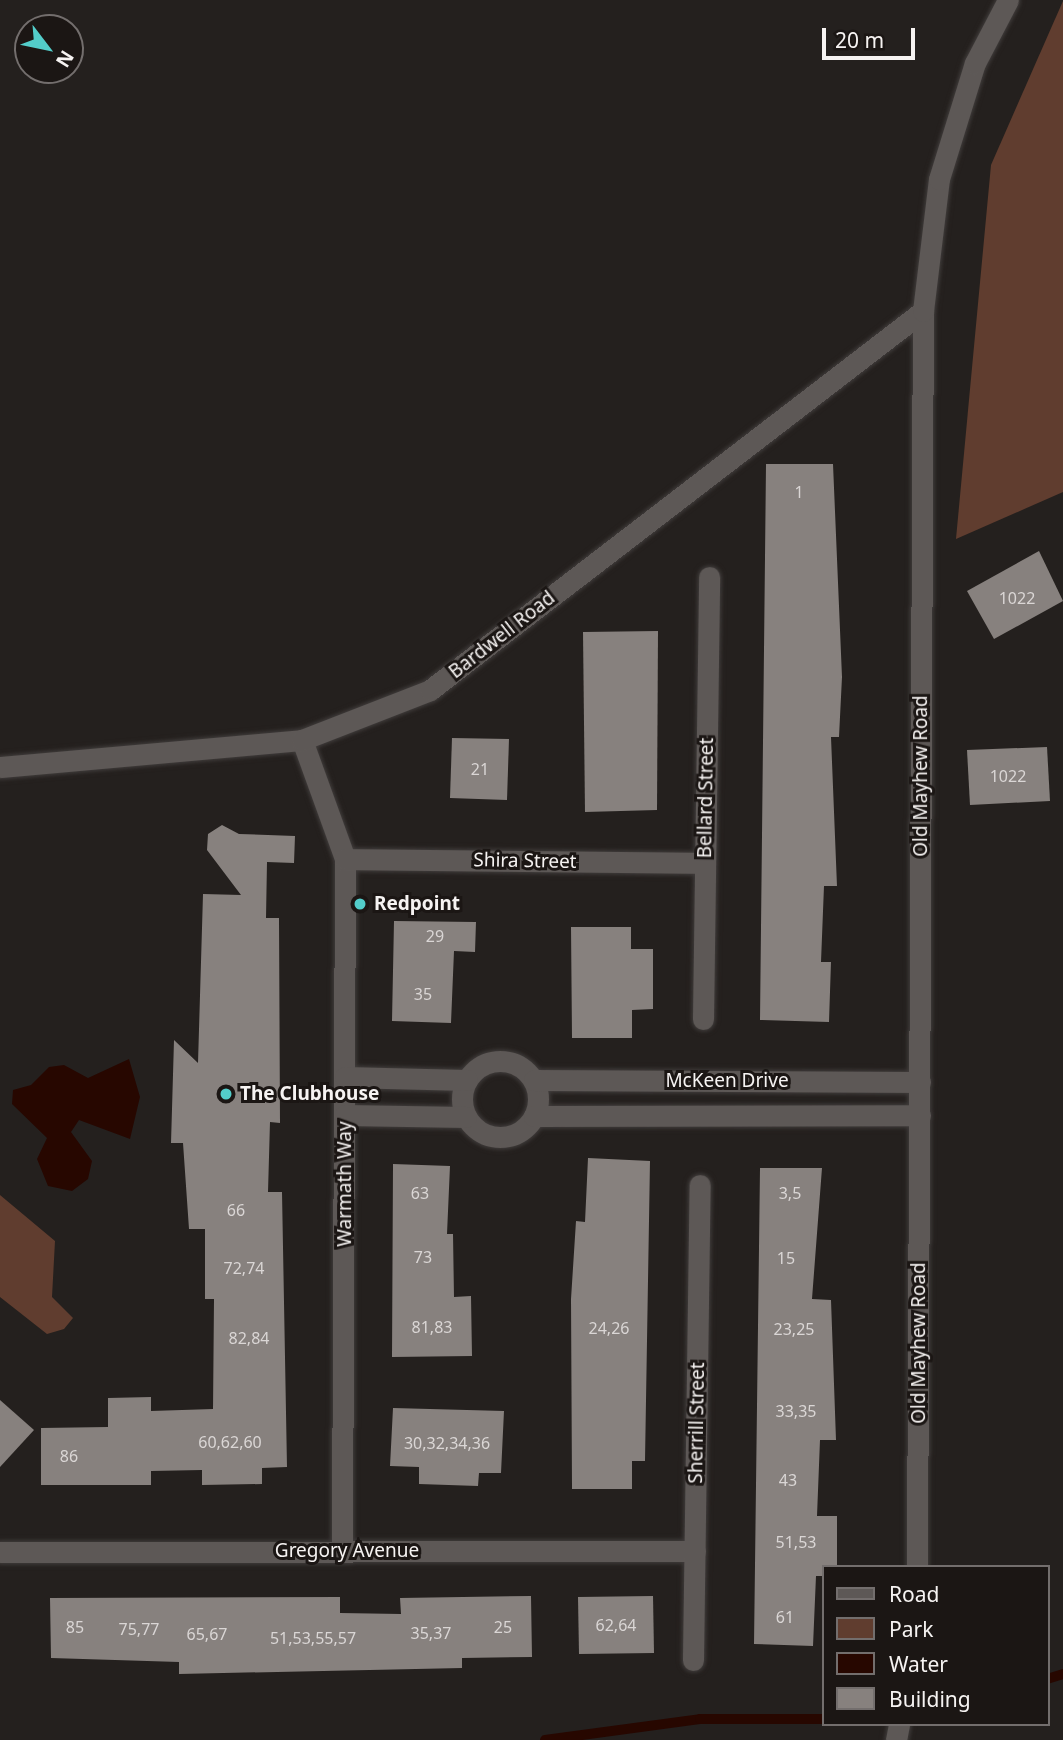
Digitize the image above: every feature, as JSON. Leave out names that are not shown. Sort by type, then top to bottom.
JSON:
[{"type":"street","name":"Old Mayhew Road","points":[[917,1565],[923,311],[939,179],[975,63],[1008,0]]},
{"type":"street","name":"Bardwell Road","points":[[0,767],[302,740],[430,690],[923,311]]},
{"type":"street","name":"Bellard Street","points":[[703,1019],[709,577]]},
{"type":"street","name":"Warmath Way","points":[[302,740],[345,859],[342,1551]]},
{"type":"street","name":"Shira Street","points":[[345,859],[705,863]]},
{"type":"street","points":[[345,1077],[467,1080],[494,1060],[517,1065],[534,1080],[534,1116],[518,1132],[494,1136],[466,1117],[345,1115]]},
{"type":"street","points":[[466,1117],[467,1080]]},
{"type":"street","name":"McKeen Drive","points":[[534,1080],[920,1082]]},
{"type":"street","name":"McKeen Drive","points":[[534,1116],[920,1115]]},
{"type":"street","name":"Sherrill Street","points":[[693,1660],[700,1185]]},
{"type":"street","name":"Gregory Avenue","points":[[0,1552],[695,1551]]},
{"type":"green space","points":[[1063,1],[1063,492],[956,539],[991,165]]},
{"type":"green space","points":[[0,1195],[55,1241],[52,1297],[73,1318],[64,1329],[47,1334],[0,1297]]},
{"type":"water","points":[[129,1059],[140,1097],[130,1139],[79,1120],[71,1132],[92,1161],[88,1179],[72,1191],[48,1186],[37,1159],[47,1138],[12,1104],[13,1090],[31,1085],[49,1067],[64,1065],[88,1078]]},
{"type":"building","points":[[766,464],[833,464],[842,677],[839,737],[831,737],[837,886],[824,886],[821,962],[831,962],[829,1022],[760,1020]]},
{"type":"building","points":[[1039,551],[1063,601],[994,639],[967,591]]},
{"type":"building","points":[[658,631],[657,810],[585,812],[583,632]]},
{"type":"building","points":[[452,738],[509,739],[507,800],[450,798]]},
{"type":"building","points":[[1047,747],[1050,801],[970,805],[967,750]]},
{"type":"building","points":[[222,825],[239,834],[295,836],[294,863],[267,862],[266,918],[279,918],[280,1123],[270,1122],[268,1192],[282,1192],[287,1467],[262,1468],[262,1484],[202,1485],[202,1470],[151,1471],[151,1485],[41,1485],[41,1428],[108,1427],[108,1398],[151,1397],[151,1411],[213,1409],[214,1299],[205,1299],[205,1229],[189,1229],[183,1143],[171,1143],[174,1040],[198,1063],[203,894],[241,895],[207,850],[208,834]]},
{"type":"building","points":[[394,921],[476,922],[475,952],[454,951],[451,1023],[392,1021]]},
{"type":"building","points":[[571,927],[631,927],[631,949],[653,949],[653,1009],[632,1010],[632,1038],[572,1038]]},
{"type":"building","points":[[588,1158],[650,1161],[645,1461],[632,1461],[632,1489],[572,1489],[571,1299],[576,1221],[585,1222]]},
{"type":"building","points":[[393,1164],[450,1166],[447,1234],[453,1234],[454,1297],[471,1296],[472,1356],[392,1357]]},
{"type":"building","points":[[760,1168],[822,1168],[812,1299],[831,1300],[836,1440],[820,1440],[817,1516],[837,1516],[837,1565],[822,1565],[822,1576],[816,1576],[813,1646],[754,1644]]},
{"type":"building","points":[[0,1400],[34,1430],[0,1467]]},
{"type":"building","points":[[393,1408],[504,1411],[501,1473],[479,1473],[478,1486],[419,1484],[419,1467],[390,1466]]},
{"type":"building","points":[[531,1596],[532,1657],[462,1658],[462,1668],[179,1674],[179,1662],[51,1658],[50,1598],[340,1597],[340,1613],[401,1614],[400,1598]]},
{"type":"building","points":[[653,1596],[654,1653],[579,1654],[578,1597]]},
{"type":"waterway","points":[[1049,1678],[1063,1674]]},
{"type":"waterway","points":[[545,1740],[700,1719],[822,1719]]},
{"type":"place","name":"Redpoint","points":[[360,904]]},
{"type":"place","name":"The Clubhouse","points":[[226,1094]]}]
